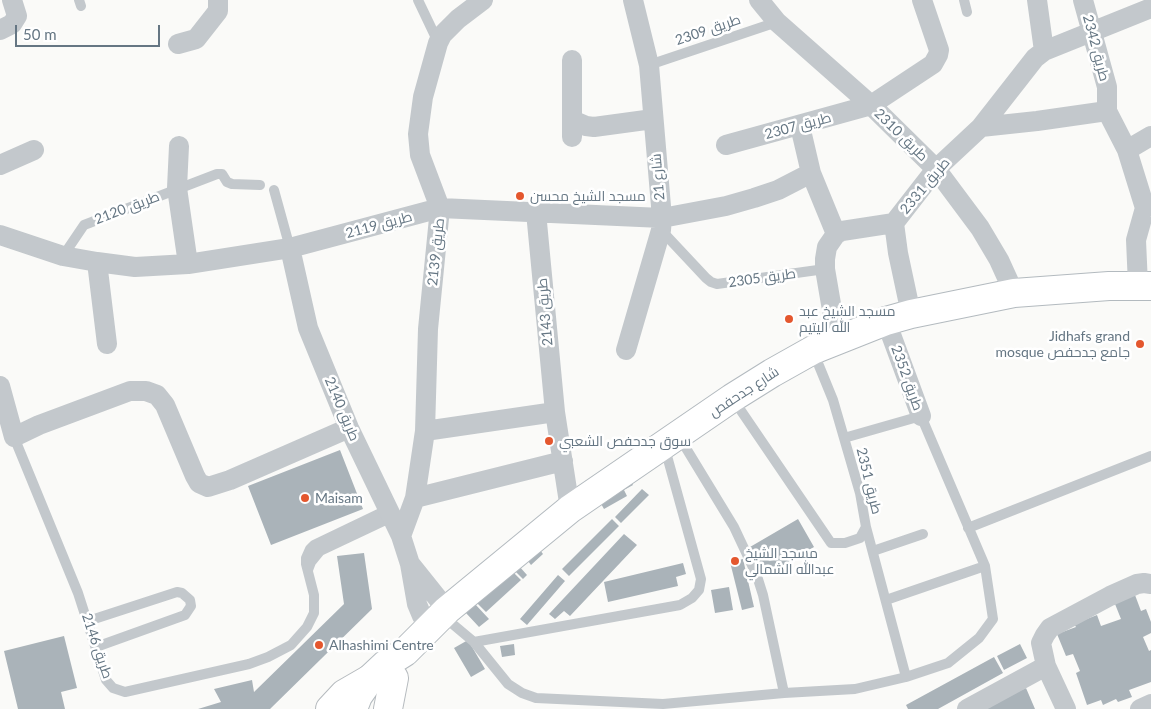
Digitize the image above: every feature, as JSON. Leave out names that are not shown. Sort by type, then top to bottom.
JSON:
[{"type":"street","points":[[0,30],[12,24],[17,16],[12,0]]},
{"type":"street","points":[[178,44],[196,38],[218,11],[218,0]]},
{"type":"street","name":"شارع 21","points":[[626,350],[662,224],[649,64],[634,0]]},
{"type":"street","name":"طريق 2310","points":[[759,0],[776,22],[871,105],[936,169],[980,228],[999,260],[1014,293]]},
{"type":"street","name":"طريق 2307","points":[[726,145],[871,105],[936,60],[939,50],[922,0]]},
{"type":"street","points":[[1037,0],[1044,51],[1151,8]]},
{"type":"street","name":"طريق 2342","points":[[1083,0],[1107,87],[1107,111],[1127,150],[1148,207],[1136,240],[1144,285]]},
{"type":"street","name":"طريق 2139","points":[[415,498],[425,431],[428,329],[440,208],[420,155],[418,134],[423,96],[438,43],[458,19],[478,1]]},
{"type":"street","name":"طريق 2331","points":[[898,318],[898,253],[894,223],[936,169],[981,127],[1035,58],[1044,51]]},
{"type":"street","points":[[572,60],[572,128],[653,119]]},
{"type":"street","points":[[981,127],[1037,122],[1107,111]]},
{"type":"street","points":[[800,126],[811,173],[836,234]]},
{"type":"street","points":[[1127,150],[1151,136]]},
{"type":"street","name":"طريق 2120","points":[[179,146],[177,188],[188,264]]},
{"type":"street","points":[[0,165],[34,150]]},
{"type":"street","points":[[662,224],[778,190],[811,173]]},
{"type":"street","name":"طريق 2119","points":[[0,235],[63,256],[135,267],[188,264],[290,248],[440,208],[536,212],[662,224]]},
{"type":"street","name":"طريق 2143","points":[[536,212],[555,412],[570,509]]},
{"type":"street","points":[[838,339],[826,269],[827,247],[836,234],[848,230],[894,223]]},
{"type":"street","name":"طريق 2140","points":[[290,248],[308,328],[349,428],[402,536],[410,564],[440,617]]},
{"type":"street","points":[[97,262],[107,344]]},
{"type":"street","name":"شارع جدحفص","points":[[353,709],[358,696],[382,678],[440,617],[570,509],[732,398],[813,350],[898,318],[1014,293],[1057,288],[1144,285]]},
{"type":"street","name":"طريق 2352","points":[[898,318],[921,416]]},
{"type":"street","name":"طريق 2146","points":[[0,386],[14,436]]},
{"type":"street","points":[[14,436],[114,396],[130,391],[146,391],[157,395],[165,405],[195,476],[199,482],[208,487],[230,480],[349,428]]},
{"type":"street","points":[[425,431],[555,412]]},
{"type":"street","points":[[402,536],[415,498],[563,461]]},
{"type":"street","points":[[1066,709],[1046,666],[1041,642],[1050,628],[1137,584],[1151,584]]},
{"type":"street","points":[[967,709],[1046,666]]},
{"type":"street","points":[[330,709],[344,694],[382,678],[388,709]]},
{"type":"street","name":"شارع جدحفص","points":[[377,709],[382,678]]},
{"type":"street","points":[[1140,709],[1151,704]]},
{"type":"lane","points":[[418,0],[438,43]]},
{"type":"lane","points":[[964,0],[966,12]]},
{"type":"lane","name":"طريق 2309","points":[[649,64],[776,22]]},
{"type":"lane","name":"طريق 2120","points":[[63,256],[84,225],[177,188],[217,174],[222,174],[227,182],[232,184],[260,185]]},
{"type":"lane","points":[[274,190],[290,248]]},
{"type":"lane","name":"طريق 2305","points":[[662,224],[706,278],[718,284],[826,269]]},
{"type":"lane","name":"طريق 2351","points":[[732,398],[831,543],[845,543],[860,538],[866,527],[860,493],[833,400],[813,350]]},
{"type":"lane","points":[[440,617],[474,642],[508,684],[522,693],[536,698],[663,704],[784,693],[855,689],[906,677],[948,663],[979,638],[993,619],[986,566],[921,416]]},
{"type":"lane","name":"طريق 2352","points":[[844,438],[921,416]]},
{"type":"lane","name":"طريق 2146","points":[[14,436],[88,621],[106,680],[113,688],[124,692],[249,664],[291,645],[307,627],[314,613],[314,595],[308,570],[311,562],[320,551],[391,513]]},
{"type":"lane","points":[[474,642],[680,605],[692,598],[699,590],[701,579],[671,439]]},
{"type":"lane","points":[[671,439],[734,527],[756,576],[763,595],[784,693]]},
{"type":"lane","points":[[968,528],[1151,456]]},
{"type":"lane","points":[[866,527],[906,677]]},
{"type":"lane","points":[[873,551],[923,534]]},
{"type":"lane","points":[[886,600],[986,566]]},
{"type":"lane","points":[[88,621],[177,592],[182,593],[190,600],[191,606],[185,615],[96,646]]},
{"type":"building","name":"Maisam","points":[[340,450],[363,509],[271,545],[248,486]]},
{"type":"building","points":[[628,476],[633,485],[624,490],[627,496],[604,509],[596,495]]},
{"type":"building","points":[[642,489],[649,495],[621,523],[615,517]]},
{"type":"building","points":[[612,519],[619,526],[569,576],[562,569]]},
{"type":"building","points":[[798,519],[814,547],[766,575],[750,547]]},
{"type":"building","points":[[624,534],[637,545],[570,616],[564,611],[555,619],[549,614]]},
{"type":"building","points":[[537,546],[543,554],[531,565],[525,557]]},
{"type":"building","name":"Alhashimi Centre","points":[[364,553],[372,609],[270,709],[198,709],[221,702],[214,689],[252,680],[254,692],[344,604],[337,556]]},
{"type":"building","points":[[743,559],[754,607],[742,610],[730,562]]},
{"type":"building","points":[[683,563],[686,574],[676,577],[678,586],[608,602],[604,582]]},
{"type":"building","points":[[519,566],[527,575],[523,579],[514,570]]},
{"type":"building","points":[[512,571],[521,580],[486,612],[477,603]]},
{"type":"building","points":[[558,575],[565,581],[527,625],[520,619]]},
{"type":"building","points":[[729,587],[733,610],[715,613],[711,590]]},
{"type":"building","points":[[1135,595],[1141,611],[1146,609],[1151,622],[1151,633],[1143,637],[1149,651],[1151,650],[1151,682],[1129,690],[1132,697],[1118,702],[1116,699],[1103,705],[1101,700],[1087,705],[1076,673],[1080,671],[1073,654],[1066,656],[1057,634],[1076,627],[1074,624],[1097,615],[1101,626],[1121,619],[1115,604]]},
{"type":"building","points":[[475,604],[489,619],[479,627],[466,613]]},
{"type":"building","points":[[64,636],[77,688],[61,692],[65,709],[18,709],[4,651]]},
{"type":"building","points":[[468,640],[485,669],[471,677],[454,648]]},
{"type":"building","points":[[514,644],[515,655],[502,657],[500,646]]},
{"type":"building","points":[[1020,644],[1027,658],[1004,670],[997,656]]},
{"type":"building","points":[[994,657],[1003,673],[938,709],[908,709],[906,705]]},
{"type":"building","points":[[1026,688],[1035,709],[979,709]]},
{"type":"place","name":"مسجد الشيخ محسن","points":[[520,196]]},
{"type":"place","name":"مسجد الشيخ عبد الله اليتيم","points":[[789,319]]},
{"type":"place","name":"Jidhafs grand mosque جامع جدحفص","points":[[1140,344]]},
{"type":"place","name":"سوق جدحفص الشعبي","points":[[549,441]]},
{"type":"place","name":"Maisam","points":[[305,498]]},
{"type":"place","name":"مسجد الشيخ عبدالله الشمالي","points":[[735,561]]},
{"type":"place","name":"Alhashimi Centre","points":[[319,645]]}]
